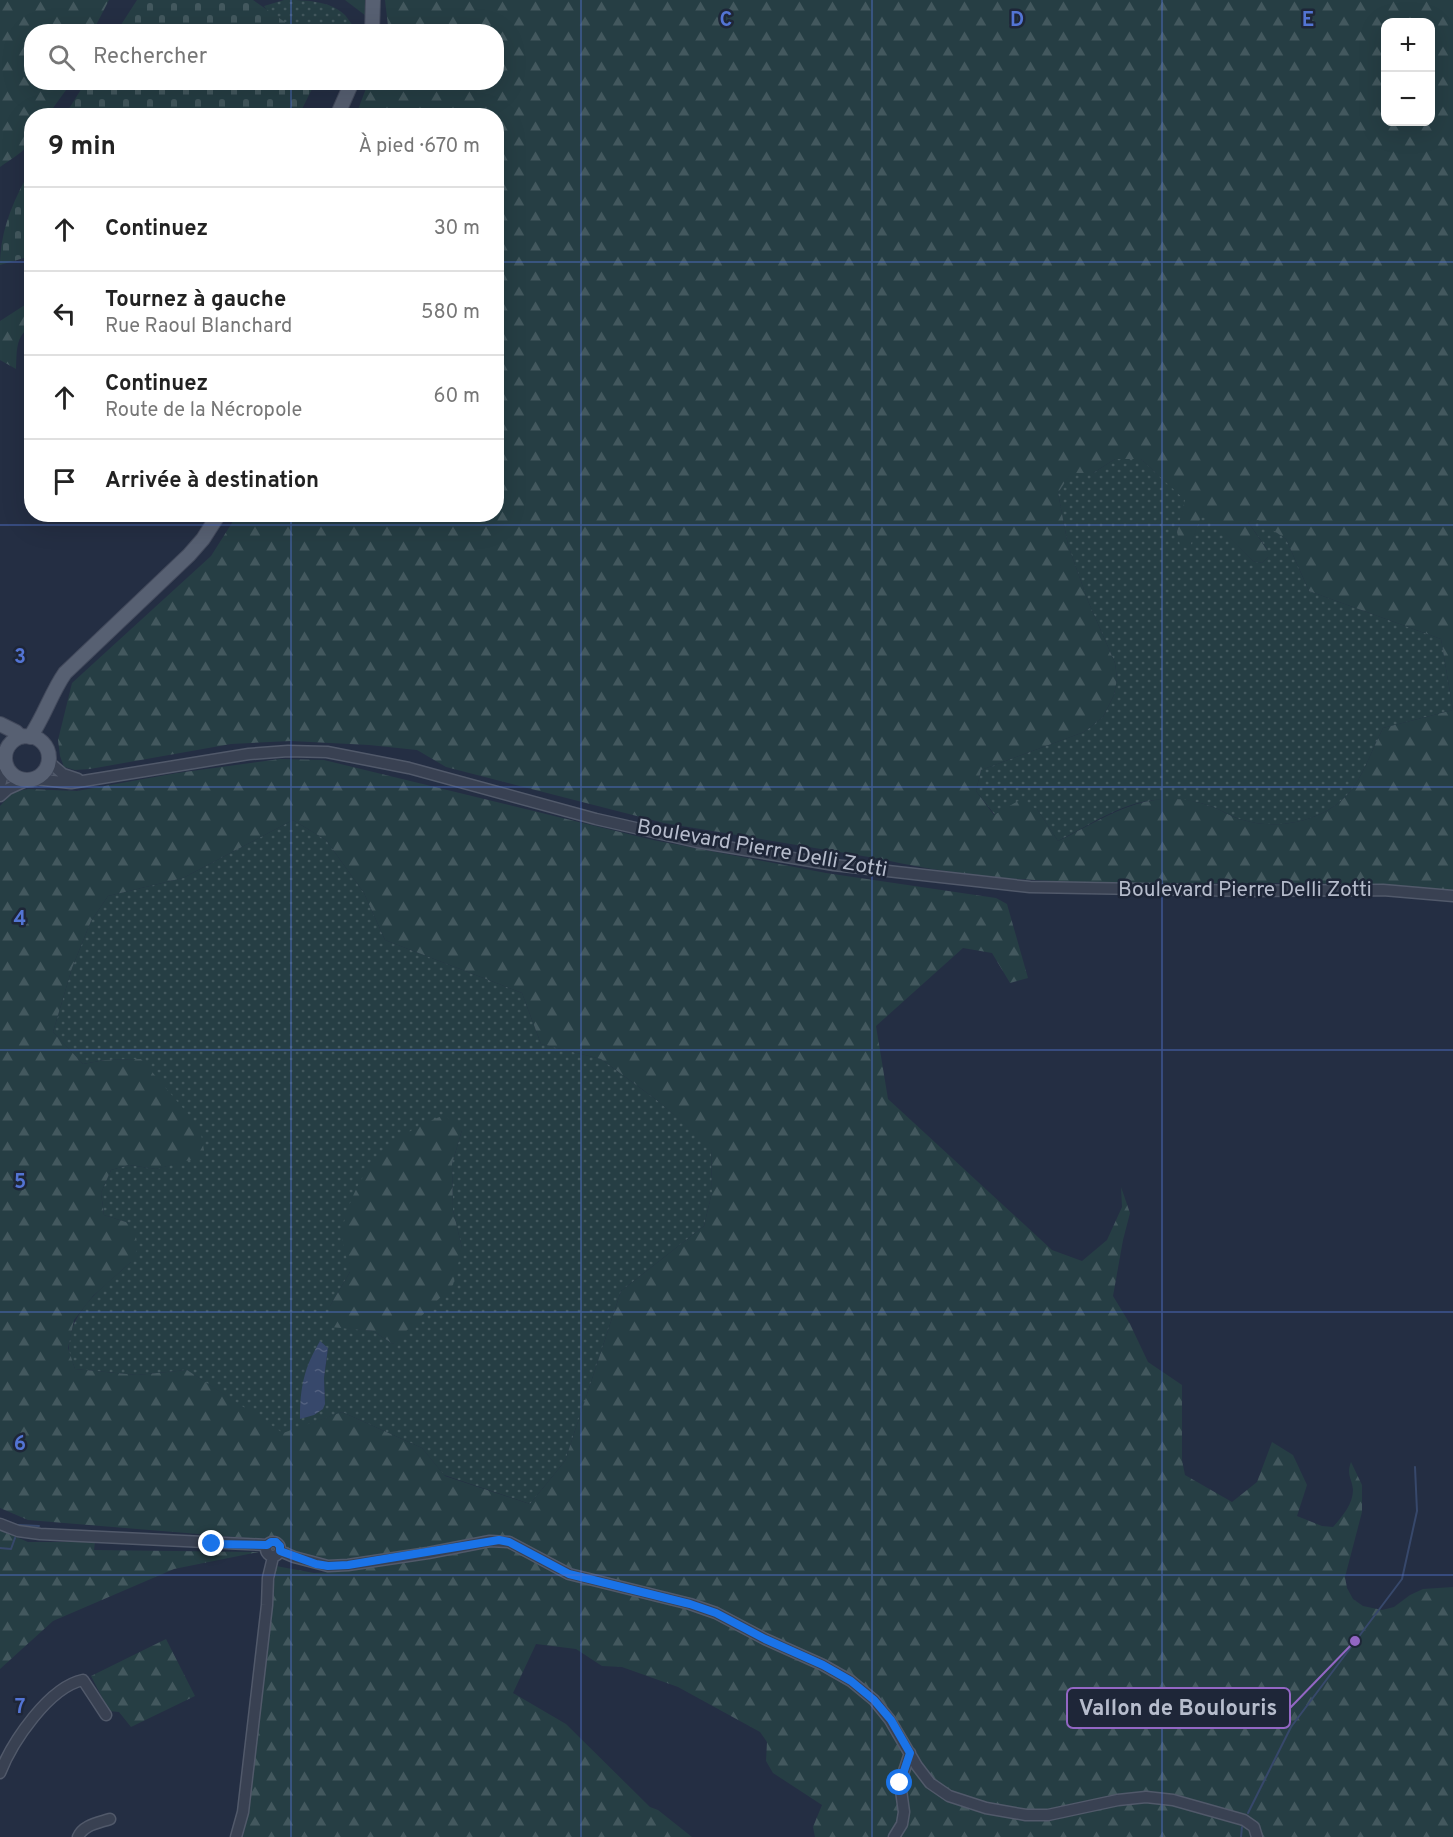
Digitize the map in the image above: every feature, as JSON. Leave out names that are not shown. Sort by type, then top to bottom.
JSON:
[{"type":"main road","points":[[372,24],[373,0]]},
{"type":"main road","points":[[341,108],[348,90]]},
{"type":"main road","points":[[0,724],[26,737],[43,743],[49,752],[49,762],[44,772],[31,780],[14,776],[4,753],[12,743],[26,737],[38,727],[57,684],[65,673],[189,555],[214,522]]},
{"type":"main road","points":[[43,743],[47,732],[49,701]]},
{"type":"street","name":"Boulevard Pierre Delli Zotti","points":[[31,780],[59,783],[249,754],[288,751],[327,752],[409,768],[574,813],[697,842],[834,865],[1030,886],[1251,891],[1383,890],[1453,896]]},
{"type":"street","points":[[0,784],[4,753]]},
{"type":"street","points":[[49,762],[63,774],[81,780]]},
{"type":"street","points":[[0,796],[8,789],[31,780]]},
{"type":"street","points":[[0,1524],[18,1531],[40,1534],[267,1545],[268,1555],[277,1554],[316,1564],[338,1566],[490,1541],[509,1542],[569,1574],[690,1604],[716,1613],[851,1681],[874,1700],[891,1720],[930,1783],[950,1796],[986,1808],[1026,1815],[1048,1815],[1118,1800],[1146,1797],[1173,1800],[1244,1820],[1254,1827],[1257,1837]]},
{"type":"street","points":[[236,1837],[245,1796],[267,1605],[268,1578],[277,1554]]},
{"type":"street","points":[[1,1766],[25,1726],[58,1692],[74,1682],[83,1680],[105,1715]]},
{"type":"street","points":[[894,1837],[903,1824],[904,1812],[900,1783],[910,1753]]},
{"type":"street","points":[[78,1837],[85,1827],[110,1819]]},
{"type":"green space","points":[[0,0],[109,0],[97,24],[24,24],[24,90],[66,90],[53,108],[24,108],[24,149],[0,167]]},
{"type":"green space","points":[[137,0],[253,0],[288,24],[122,24]]},
{"type":"green space","points":[[284,0],[324,4],[339,10],[352,24],[287,24],[268,12],[264,6]]},
{"type":"green space","points":[[345,0],[365,0],[366,16]]},
{"type":"green space","points":[[385,0],[1453,0],[1453,710],[1453,890],[1310,883],[1094,883],[951,872],[664,823],[446,767],[417,750],[369,745],[291,741],[231,744],[90,769],[75,770],[64,767],[58,740],[72,683],[211,556],[233,522],[504,522],[504,108],[359,108],[365,90],[504,90],[504,24],[388,24]],"holes":[[[1115,459],[1141,459],[1185,500],[1177,532],[1180,545],[1189,549],[1203,511],[1253,561],[1262,563],[1268,557],[1268,551],[1248,522],[1258,520],[1286,539],[1309,591],[1441,639],[1453,710],[1383,728],[1361,776],[1347,795],[1322,813],[1290,823],[1258,823],[1236,818],[1198,802],[1164,799],[1123,809],[1058,841],[1037,809],[1018,801],[994,815],[976,791],[981,770],[1084,732],[1103,717],[1114,695],[1117,679],[1115,663],[1088,601],[1068,545],[1058,493],[1071,473],[1093,473]]]},
{"type":"green space","points":[[81,90],[312,90],[302,108],[69,108]]},
{"type":"green space","points":[[24,182],[24,258],[0,265],[5,227]]},
{"type":"green space","points":[[24,306],[24,332],[19,340],[16,369],[0,360],[0,321]]},
{"type":"green space","points":[[1115,459],[1141,459],[1186,500],[1177,532],[1189,548],[1203,510],[1253,561],[1262,563],[1268,557],[1267,549],[1248,522],[1258,519],[1286,539],[1309,591],[1441,639],[1453,710],[1383,728],[1361,776],[1347,795],[1322,813],[1290,823],[1258,823],[1239,819],[1199,803],[1177,799],[1155,800],[1117,810],[1058,841],[1037,809],[995,815],[976,791],[981,770],[1084,732],[1103,717],[1114,695],[1117,679],[1115,663],[1088,601],[1068,545],[1058,493],[1071,472],[1093,473]]},
{"type":"green space","points":[[280,759],[324,760],[653,840],[826,873],[996,898],[1007,904],[1028,978],[1010,983],[992,953],[963,948],[876,1026],[888,1099],[1052,1250],[1082,1261],[1107,1240],[1122,1207],[1121,1187],[1130,1213],[1113,1296],[1130,1324],[1148,1362],[1182,1385],[1182,1460],[1185,1475],[1232,1502],[1257,1482],[1272,1442],[1293,1455],[1307,1485],[1297,1516],[1322,1526],[1333,1527],[1351,1500],[1353,1490],[1349,1470],[1351,1462],[1362,1485],[1362,1512],[1345,1577],[1347,1588],[1353,1599],[1363,1606],[1382,1610],[1394,1607],[1423,1589],[1453,1587],[1453,1837],[815,1837],[813,1827],[822,1805],[773,1773],[766,1761],[767,1742],[760,1732],[678,1687],[622,1667],[602,1666],[576,1649],[536,1644],[513,1693],[566,1724],[650,1807],[658,1810],[692,1837],[243,1837],[250,1800],[276,1566],[314,1573],[335,1572],[336,1562],[294,1553],[281,1540],[274,1537],[258,1539],[28,1520],[0,1508],[0,806],[13,792],[28,789],[77,791],[177,773]],"holes":[[[293,820],[326,840],[364,893],[385,940],[522,993],[541,1044],[601,1059],[658,1101],[711,1147],[712,1192],[704,1226],[621,1291],[565,1461],[530,1504],[445,1476],[422,1448],[342,1412],[283,1433],[187,1370],[137,1375],[75,1369],[68,1348],[74,1320],[93,1296],[131,1262],[139,1246],[129,1223],[104,1215],[101,1193],[111,1170],[129,1165],[156,1169],[205,1156],[200,1128],[141,1059],[105,1060],[83,1064],[53,1032],[72,968],[91,921],[108,896],[183,878]]]},
{"type":"green space","points":[[293,820],[326,840],[364,893],[385,940],[522,993],[541,1044],[601,1059],[658,1101],[711,1146],[712,1192],[704,1226],[621,1291],[565,1461],[530,1504],[444,1475],[422,1448],[342,1412],[283,1434],[187,1370],[137,1375],[75,1369],[69,1349],[71,1332],[76,1320],[100,1289],[131,1262],[129,1223],[104,1215],[101,1193],[111,1170],[129,1165],[156,1169],[205,1155],[141,1059],[105,1060],[83,1064],[53,1032],[72,968],[91,921],[108,896],[183,878]],"holes":[[[462,1130],[452,1164],[453,1210],[462,1248],[393,1344],[373,1331],[330,1326],[330,1306],[350,1272]],[[328,1348],[324,1378],[325,1404],[311,1357]]]},
{"type":"green space","points":[[445,1115],[462,1130],[452,1164],[453,1210],[462,1248],[453,1285],[393,1344],[373,1331],[330,1327],[330,1306],[350,1272],[342,1232],[353,1195],[372,1165],[397,1140],[412,1130]]},
{"type":"green space","points":[[0,1530],[28,1542],[95,1542],[94,1550],[259,1552],[174,1569],[53,1621],[0,1669]]},
{"type":"green space","points":[[166,1639],[195,1696],[131,1727],[119,1712],[109,1711],[91,1676]]},
{"type":"water","points":[[320,1341],[328,1348],[324,1378],[325,1404],[323,1409],[314,1415],[300,1419],[304,1378]]},
{"type":"waterway","points":[[1248,1813],[1291,1727],[1402,1579],[1417,1511],[1415,1467]]},
{"type":"waterway","points":[[18,1525],[39,1526]]},
{"type":"waterway","points":[[0,1548],[11,1549],[15,1538]]},
{"type":"waterway","points":[[1241,1837],[1242,1827]]},
{"type":"place","name":"Vallon de Boulouris","points":[[1355,1641]]},
{"type":"route","points":[[212,1544],[267,1545],[276,1542],[280,1546],[280,1551],[328,1566],[428,1553],[499,1540],[509,1542],[569,1574],[690,1604],[716,1613],[765,1639],[823,1665],[851,1681],[874,1700],[891,1720],[910,1753],[900,1783]]}]
